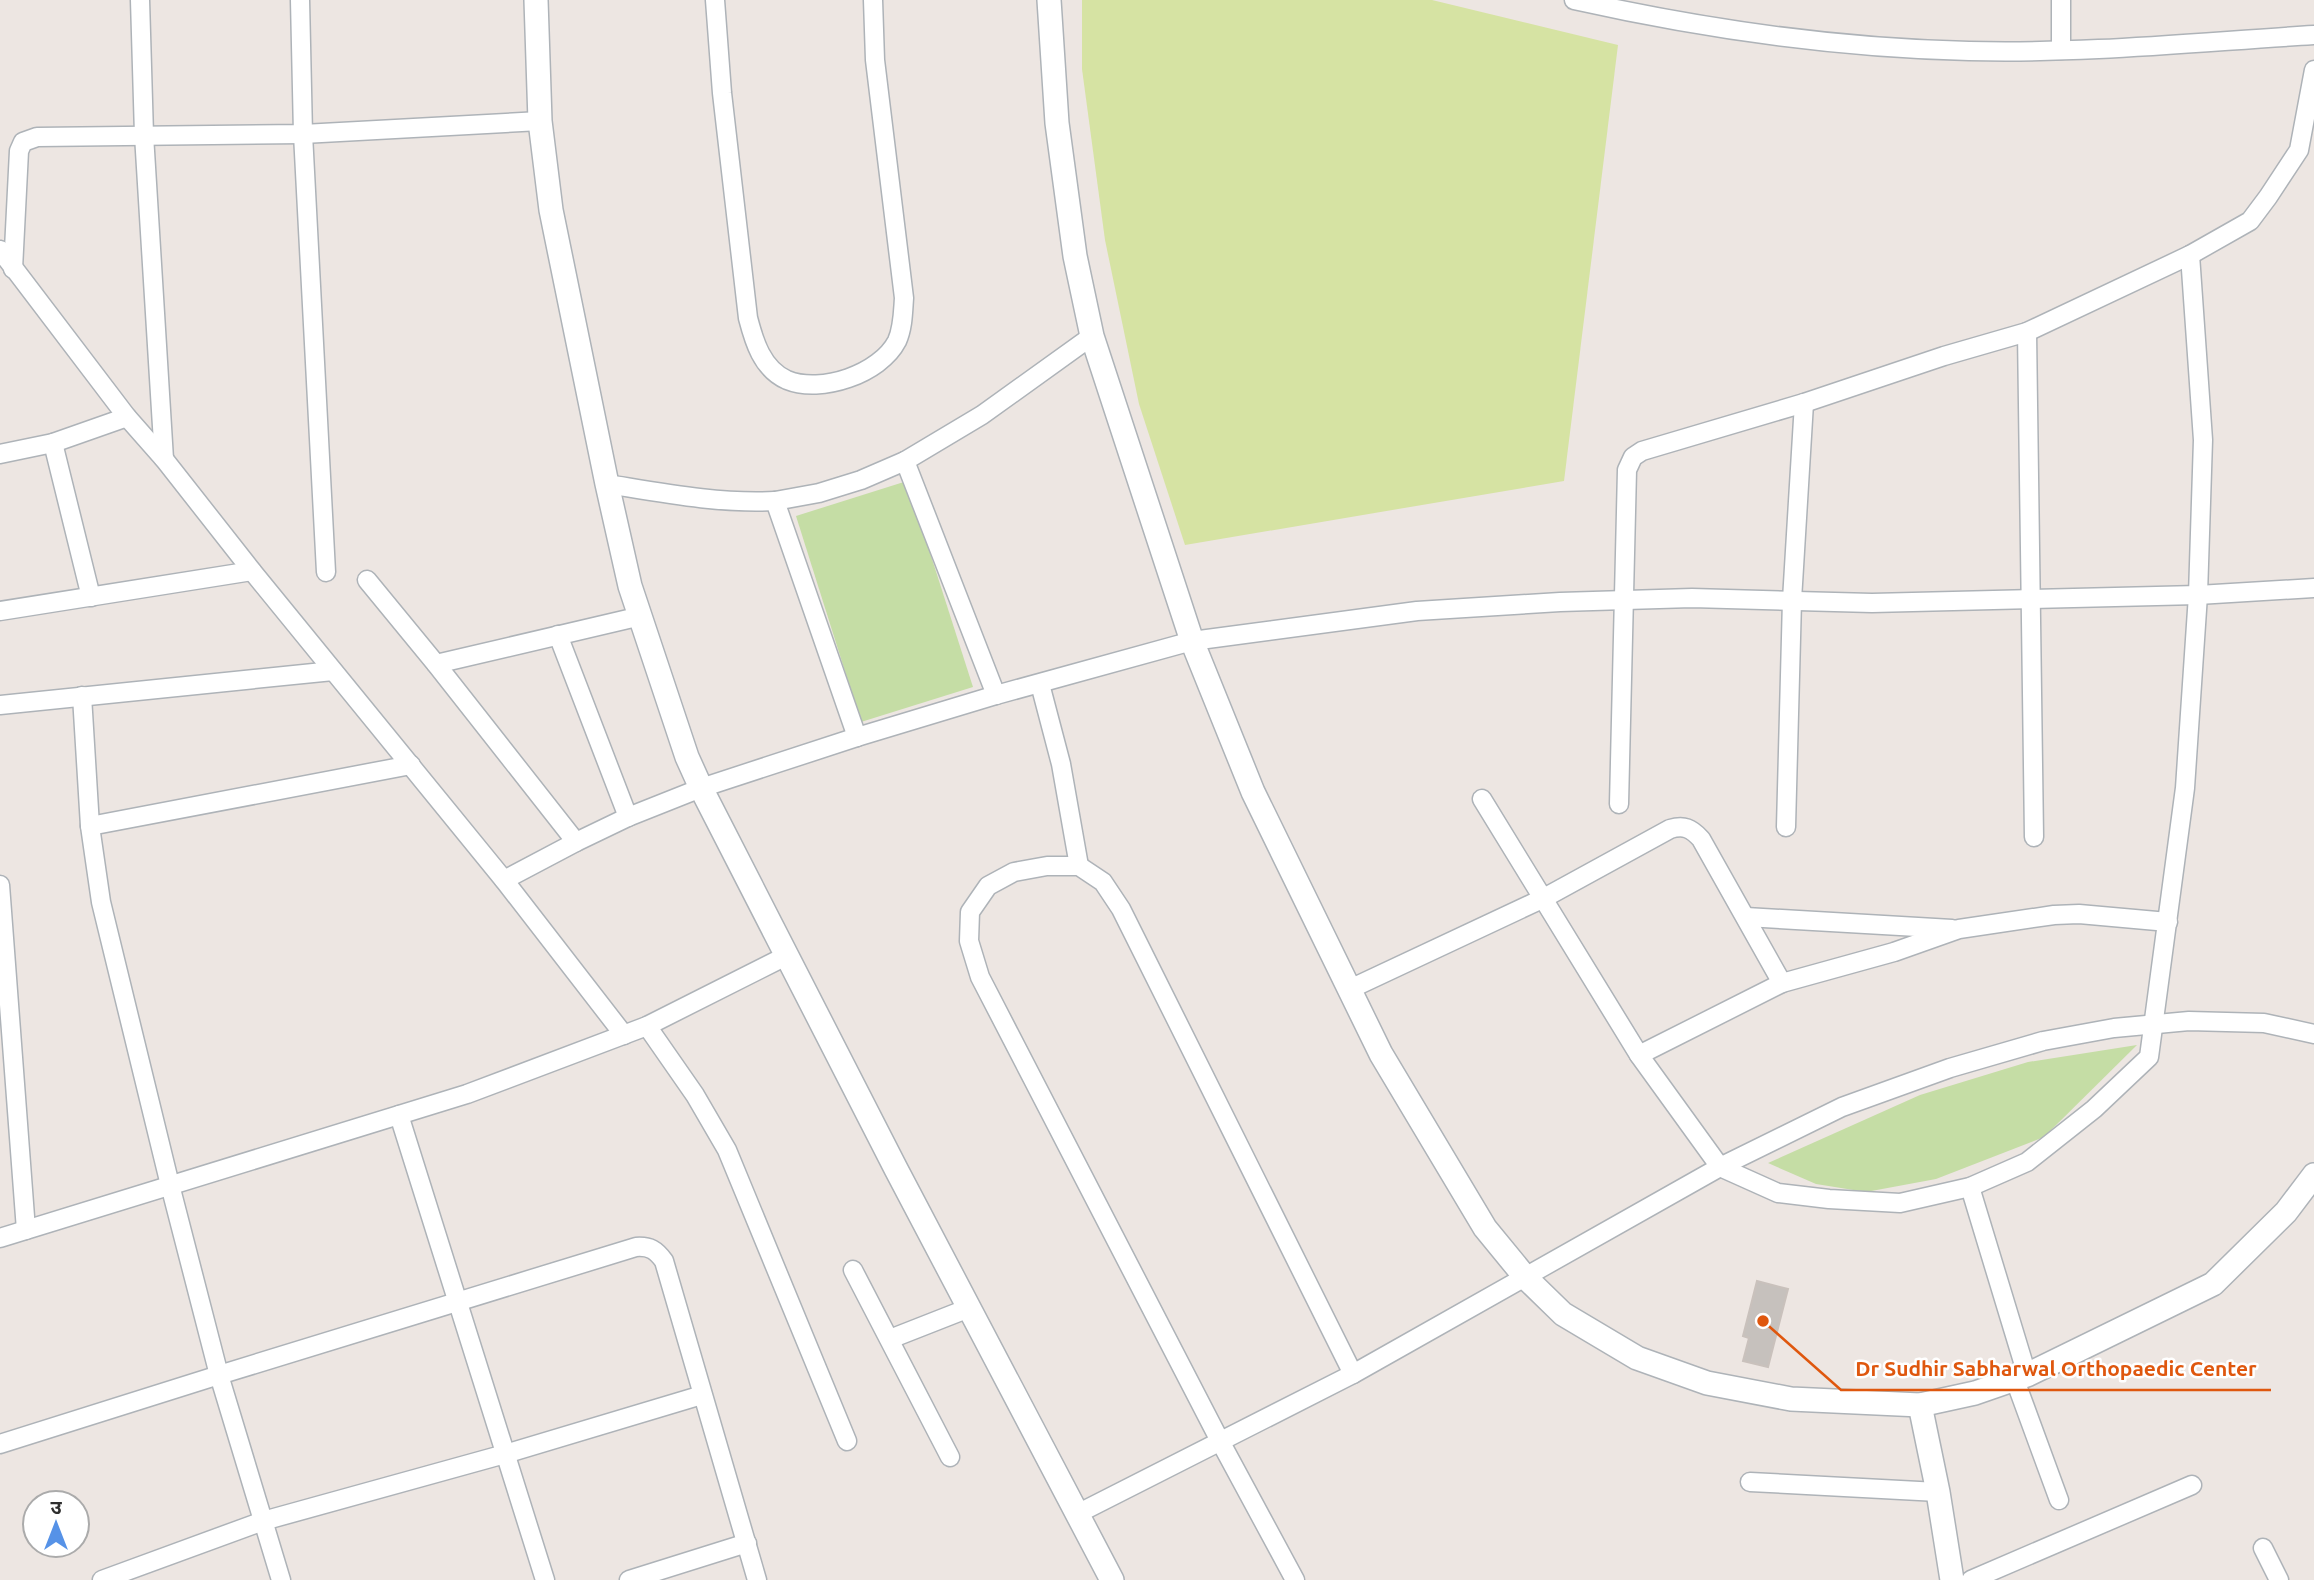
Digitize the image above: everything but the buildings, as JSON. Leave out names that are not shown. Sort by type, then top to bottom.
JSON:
[{"type":"street","points":[[140,0],[144,135],[164,459]]},
{"type":"street","points":[[300,0],[303,134],[326,572]]},
{"type":"street","points":[[536,0],[540,121],[551,210],[630,586],[687,757],[1109,1579]]},
{"type":"street","points":[[715,0],[722,93],[747,317],[756,348],[768,364],[786,379],[826,384],[851,378],[881,360],[897,341],[903,316],[904,298],[874,60],[873,0]]},
{"type":"street","points":[[1049,0],[1057,123],[1075,256],[1092,337],[1192,641],[1253,792],[1381,1054],[1478,1216],[1525,1278],[1563,1314],[1637,1358],[1707,1383],[1791,1399],[1920,1405],[2021,1378],[2213,1284],[2286,1212],[2314,1175]]},
{"type":"street","points":[[1574,0],[1660,19],[1735,31],[1816,41],[1956,51],[2061,50],[2314,35]]},
{"type":"street","points":[[2061,0],[2061,50]]},
{"type":"street","points":[[1619,804],[1627,470],[1633,457],[1642,451],[2027,332],[2190,255],[2250,221],[2299,150],[2314,70]]},
{"type":"street","points":[[13,269],[19,152],[23,142],[37,136],[303,134],[540,121]]},
{"type":"street","points":[[0,250],[127,417],[164,459],[251,571],[504,880],[624,1035]]},
{"type":"street","points":[[1482,799],[1639,1055],[1720,1167],[1778,1193],[1900,1203],[1970,1187],[2027,1162],[2094,1109],[2149,1056],[2185,788],[2198,595],[2203,440],[2190,255]]},
{"type":"street","points":[[2027,332],[2034,837]]},
{"type":"street","points":[[607,484],[747,503],[775,501],[861,480],[905,461],[982,415],[1092,337]]},
{"type":"street","points":[[1786,827],[1792,600],[1804,403]]},
{"type":"street","points":[[0,454],[53,443],[127,417]]},
{"type":"street","points":[[53,443],[91,597]]},
{"type":"street","points":[[905,461],[996,695]]},
{"type":"street","points":[[775,501],[857,737]]},
{"type":"street","points":[[0,611],[251,571]]},
{"type":"street","points":[[367,580],[576,842]]},
{"type":"street","points":[[504,880],[628,817],[701,788],[996,695],[1192,641],[1417,611],[1560,602],[1692,598],[1872,603],[2198,595],[2314,588]]},
{"type":"street","points":[[436,664],[640,616]]},
{"type":"street","points":[[558,635],[628,817]]},
{"type":"street","points":[[0,705],[333,671]]},
{"type":"street","points":[[1040,684],[1061,764],[1079,866]]},
{"type":"street","points":[[82,696],[90,826],[101,902],[219,1375],[281,1580]]},
{"type":"street","points":[[90,826],[411,765]]},
{"type":"street","points":[[1350,989],[1544,898],[1680,826],[1693,829],[1701,839],[1782,983]]},
{"type":"street","points":[[1295,1580],[1220,1441],[980,977],[969,941],[970,912],[988,887],[1014,872],[1047,866],[1079,866],[1103,882],[1121,909],[1353,1374]]},
{"type":"street","points":[[0,885],[26,1230]]},
{"type":"street","points":[[1639,1055],[1782,983],[1894,952],[1959,929],[2054,915],[2079,914],[2168,922]]},
{"type":"street","points":[[1745,917],[1959,929]]},
{"type":"street","points":[[0,1238],[467,1094],[647,1026],[788,955]]},
{"type":"street","points":[[1077,1514],[1353,1374],[1720,1167],[1842,1107],[1950,1068],[2043,1041],[2114,1028],[2189,1021],[2264,1023],[2314,1034]]},
{"type":"street","points":[[647,1026],[695,1095],[727,1150],[847,1441]]},
{"type":"street","points":[[399,1115],[545,1580]]},
{"type":"street","points":[[1970,1187],[2021,1378],[2059,1500]]},
{"type":"street","points":[[0,1444],[636,1247],[646,1247],[656,1251],[664,1261],[757,1580]]},
{"type":"street","points":[[853,1270],[950,1457]]},
{"type":"street","points":[[890,1339],[969,1308]]},
{"type":"street","points":[[102,1580],[263,1521],[505,1454],[702,1395]]},
{"type":"street","points":[[1920,1405],[1952,1580]]},
{"type":"street","points":[[1750,1482],[1938,1492]]},
{"type":"street","points":[[1971,1580],[2192,1485]]},
{"type":"street","points":[[629,1580],[747,1543]]},
{"type":"street","points":[[2263,1548],[2278,1580]]},
{"type":"green space","points":[[1082,0],[1432,0],[1618,45],[1564,481],[1185,545],[1139,404],[1105,240],[1082,69]]},
{"type":"green space","points":[[907,481],[973,687],[861,722],[796,516]]},
{"type":"green space","points":[[2137,1045],[2044,1137],[1936,1179],[1866,1192],[1816,1184],[1768,1163],[1920,1095],[2028,1062]]},
{"type":"place","name":"Dr Sudhir Sabharwal Orthopaedic Center","points":[[1763,1321]]}]
